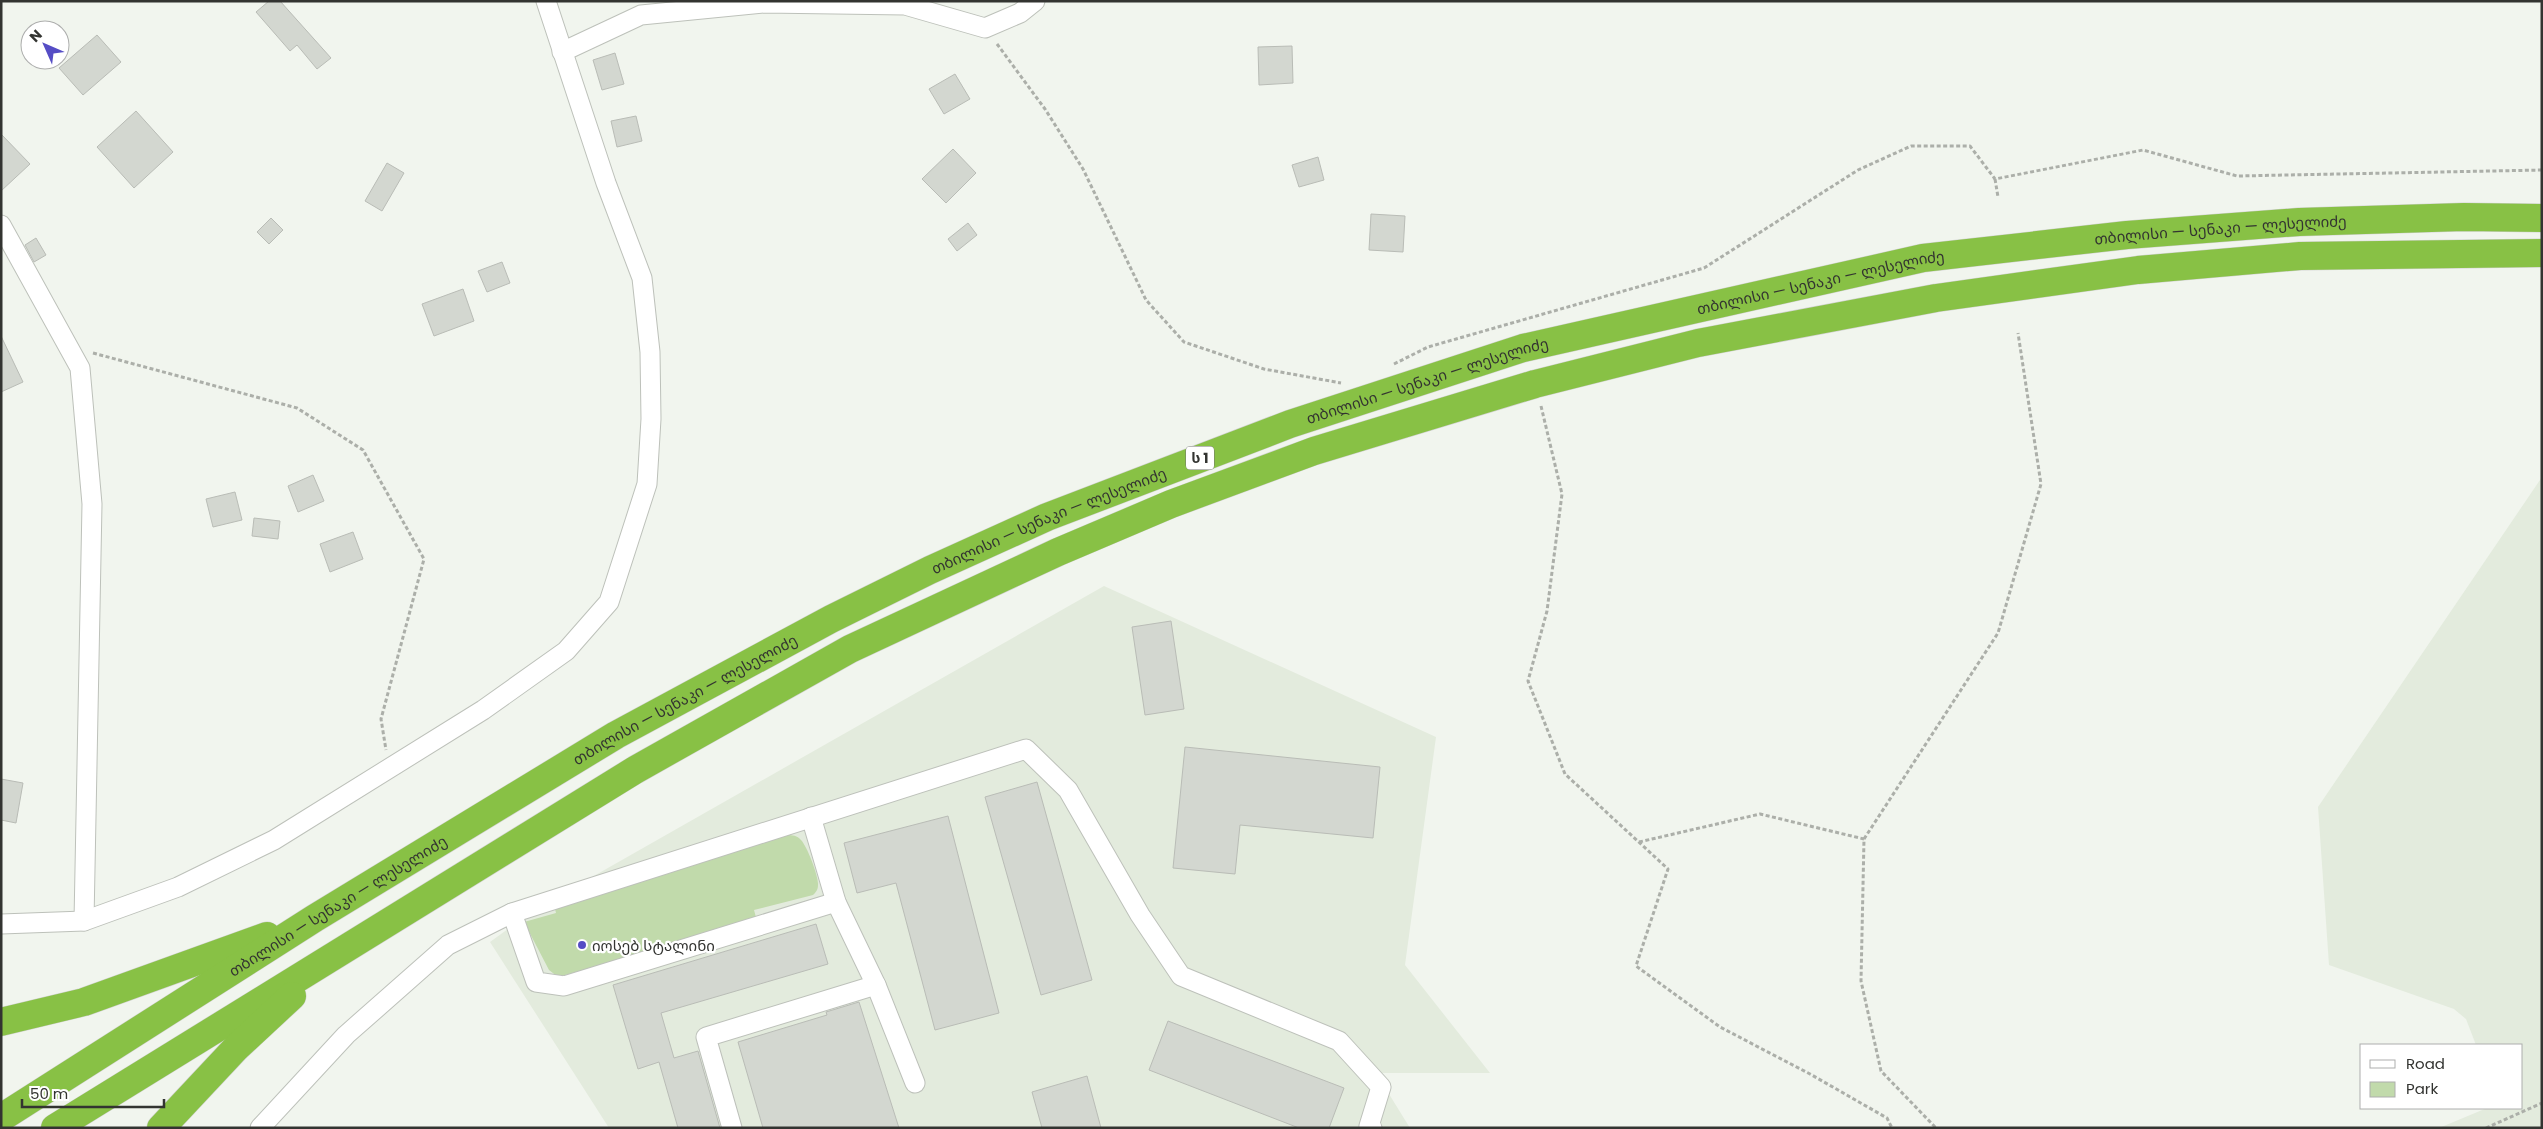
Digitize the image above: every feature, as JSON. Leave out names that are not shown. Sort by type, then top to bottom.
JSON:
[{"type":"highway","name":"თბილისი — სენაკი — ლესელიძე","points":[[1,1118],[315,918],[616,735],[831,619],[930,570],[1047,517],[1280,427],[1523,348],[1923,258],[2127,235],[2299,222],[2464,217],[2542,218]]},
{"type":"highway","name":"თბილისი — სენაკი — ლესელიძე","points":[[55,1128],[635,770],[850,649],[1058,552],[1171,504],[1314,451],[1535,384],[1717,339],[1936,298],[2138,270],[2300,256],[2542,253]]},
{"type":"highway","points":[[1,1022],[84,1002],[315,918]]},
{"type":"highway","points":[[162,1128],[236,1048],[338,953]]},
{"type":"street","points":[[1,924],[84,921],[178,887],[274,840],[483,710],[566,651],[609,602],[647,484],[652,419],[650,352],[642,278],[606,183],[546,1]]},
{"type":"street","points":[[562,52],[641,15],[764,2],[905,4],[985,28],[1020,13],[1035,1]]},
{"type":"street","points":[[1,225],[80,368],[92,504],[84,921]]},
{"type":"street","points":[[260,1128],[346,1035],[448,945],[512,913],[1026,749],[1068,790],[1140,915],[1181,976],[1339,1041],[1381,1086],[1370,1126],[1372,1128]]},
{"type":"street","points":[[811,817],[836,902],[876,986],[915,1082]]},
{"type":"street","points":[[512,913],[536,982],[564,986],[836,902]]},
{"type":"street","points":[[732,1128],[706,1037],[876,986]]},
{"type":"path","points":[[985,28],[1045,109],[1083,169],[1146,300],[1184,342],[1264,369],[1345,383]]},
{"type":"path","points":[[1387,368],[1428,347],[1704,268],[1858,170],[1911,146],[1970,146],[1995,179],[1998,197]]},
{"type":"path","points":[[1995,179],[2143,150],[2237,176],[2542,170]]},
{"type":"path","points":[[1936,1128],[1881,1071],[1860,981],[1864,839],[1998,632],[2041,484],[2018,333]]},
{"type":"path","points":[[69,346],[297,408],[363,450],[424,559],[381,719],[390,768]]},
{"type":"path","points":[[1535,384],[1562,494],[1547,611],[1528,681],[1565,774],[1668,869],[1636,966],[1720,1027],[1810,1074],[1887,1118],[1892,1128]]},
{"type":"path","points":[[1638,842],[1760,814],[1864,839]]},
{"type":"path","points":[[2486,1128],[2542,1102]]},
{"type":"shaded area","points":[[2542,477],[2542,1128],[2439,1128],[2485,1109],[2523,1109],[2523,1044],[2476,1044],[2466,1019],[2454,1009],[2329,965],[2318,807]]},
{"type":"shaded area","points":[[1104,586],[1436,737],[1405,965],[1490,1073],[1376,1073],[1410,1128],[609,1128],[490,942],[534,910]]},
{"type":"green space","points":[[782,835],[795,836],[803,843],[815,869],[818,888],[813,895],[754,910],[757,921],[558,977],[549,970],[524,922],[556,913],[554,905]]},
{"type":"building","points":[[269,1],[280,1],[331,58],[317,69],[297,45],[290,51],[256,12]]},
{"type":"building","points":[[97,35],[121,62],[83,95],[61,70],[70,70],[70,58]]},
{"type":"building","points":[[1292,46],[1293,83],[1259,85],[1258,47]]},
{"type":"building","points":[[615,53],[624,84],[602,90],[593,60]]},
{"type":"building","points":[[955,74],[970,99],[944,114],[929,89]]},
{"type":"building","points":[[136,111],[173,152],[134,188],[97,147]]},
{"type":"building","points":[[636,116],[642,141],[617,147],[611,121]]},
{"type":"building","points":[[1,134],[30,164],[1,191]]},
{"type":"building","points":[[953,149],[976,173],[946,203],[922,179]]},
{"type":"building","points":[[1318,157],[1324,180],[1299,187],[1292,165]]},
{"type":"building","points":[[387,163],[404,173],[382,211],[365,201]]},
{"type":"building","points":[[1371,214],[1405,216],[1403,252],[1369,250]]},
{"type":"building","points":[[271,218],[283,230],[269,244],[257,232]]},
{"type":"building","points":[[968,223],[977,235],[957,251],[948,239]]},
{"type":"building","points":[[36,238],[46,255],[34,262],[25,245]]},
{"type":"building","points":[[502,262],[510,283],[487,292],[478,271]]},
{"type":"building","points":[[463,289],[474,321],[434,336],[422,304]]},
{"type":"building","points":[[1,336],[23,382],[1,392]]},
{"type":"building","points":[[313,475],[324,501],[298,512],[288,486]]},
{"type":"building","points":[[235,492],[242,520],[213,527],[206,499]]},
{"type":"building","points":[[254,518],[280,521],[278,539],[252,536]]},
{"type":"building","points":[[353,532],[363,559],[330,572],[320,544]]},
{"type":"building","points":[[1171,621],[1184,709],[1145,715],[1132,627]]},
{"type":"building","points":[[1185,747],[1380,767],[1373,838],[1240,825],[1235,874],[1173,868]]},
{"type":"building","points":[[1,779],[23,783],[16,823],[1,820]]},
{"type":"building","points":[[1037,782],[1092,980],[1041,995],[985,797]]},
{"type":"building","points":[[948,816],[999,1013],[935,1030],[896,883],[857,893],[844,843]]},
{"type":"building","points":[[816,924],[828,964],[661,1013],[674,1058],[698,1051],[720,1128],[678,1128],[659,1062],[638,1069],[613,985]]},
{"type":"building","points":[[859,1002],[899,1128],[763,1128],[738,1042],[827,1015],[826,1012]]},
{"type":"building","points":[[1168,1021],[1344,1088],[1329,1128],[1299,1128],[1149,1070]]},
{"type":"building","points":[[1087,1076],[1101,1128],[1042,1128],[1032,1092]]},
{"type":"place","name":"იოსებ სტალინი","points":[[582,945]]}]
